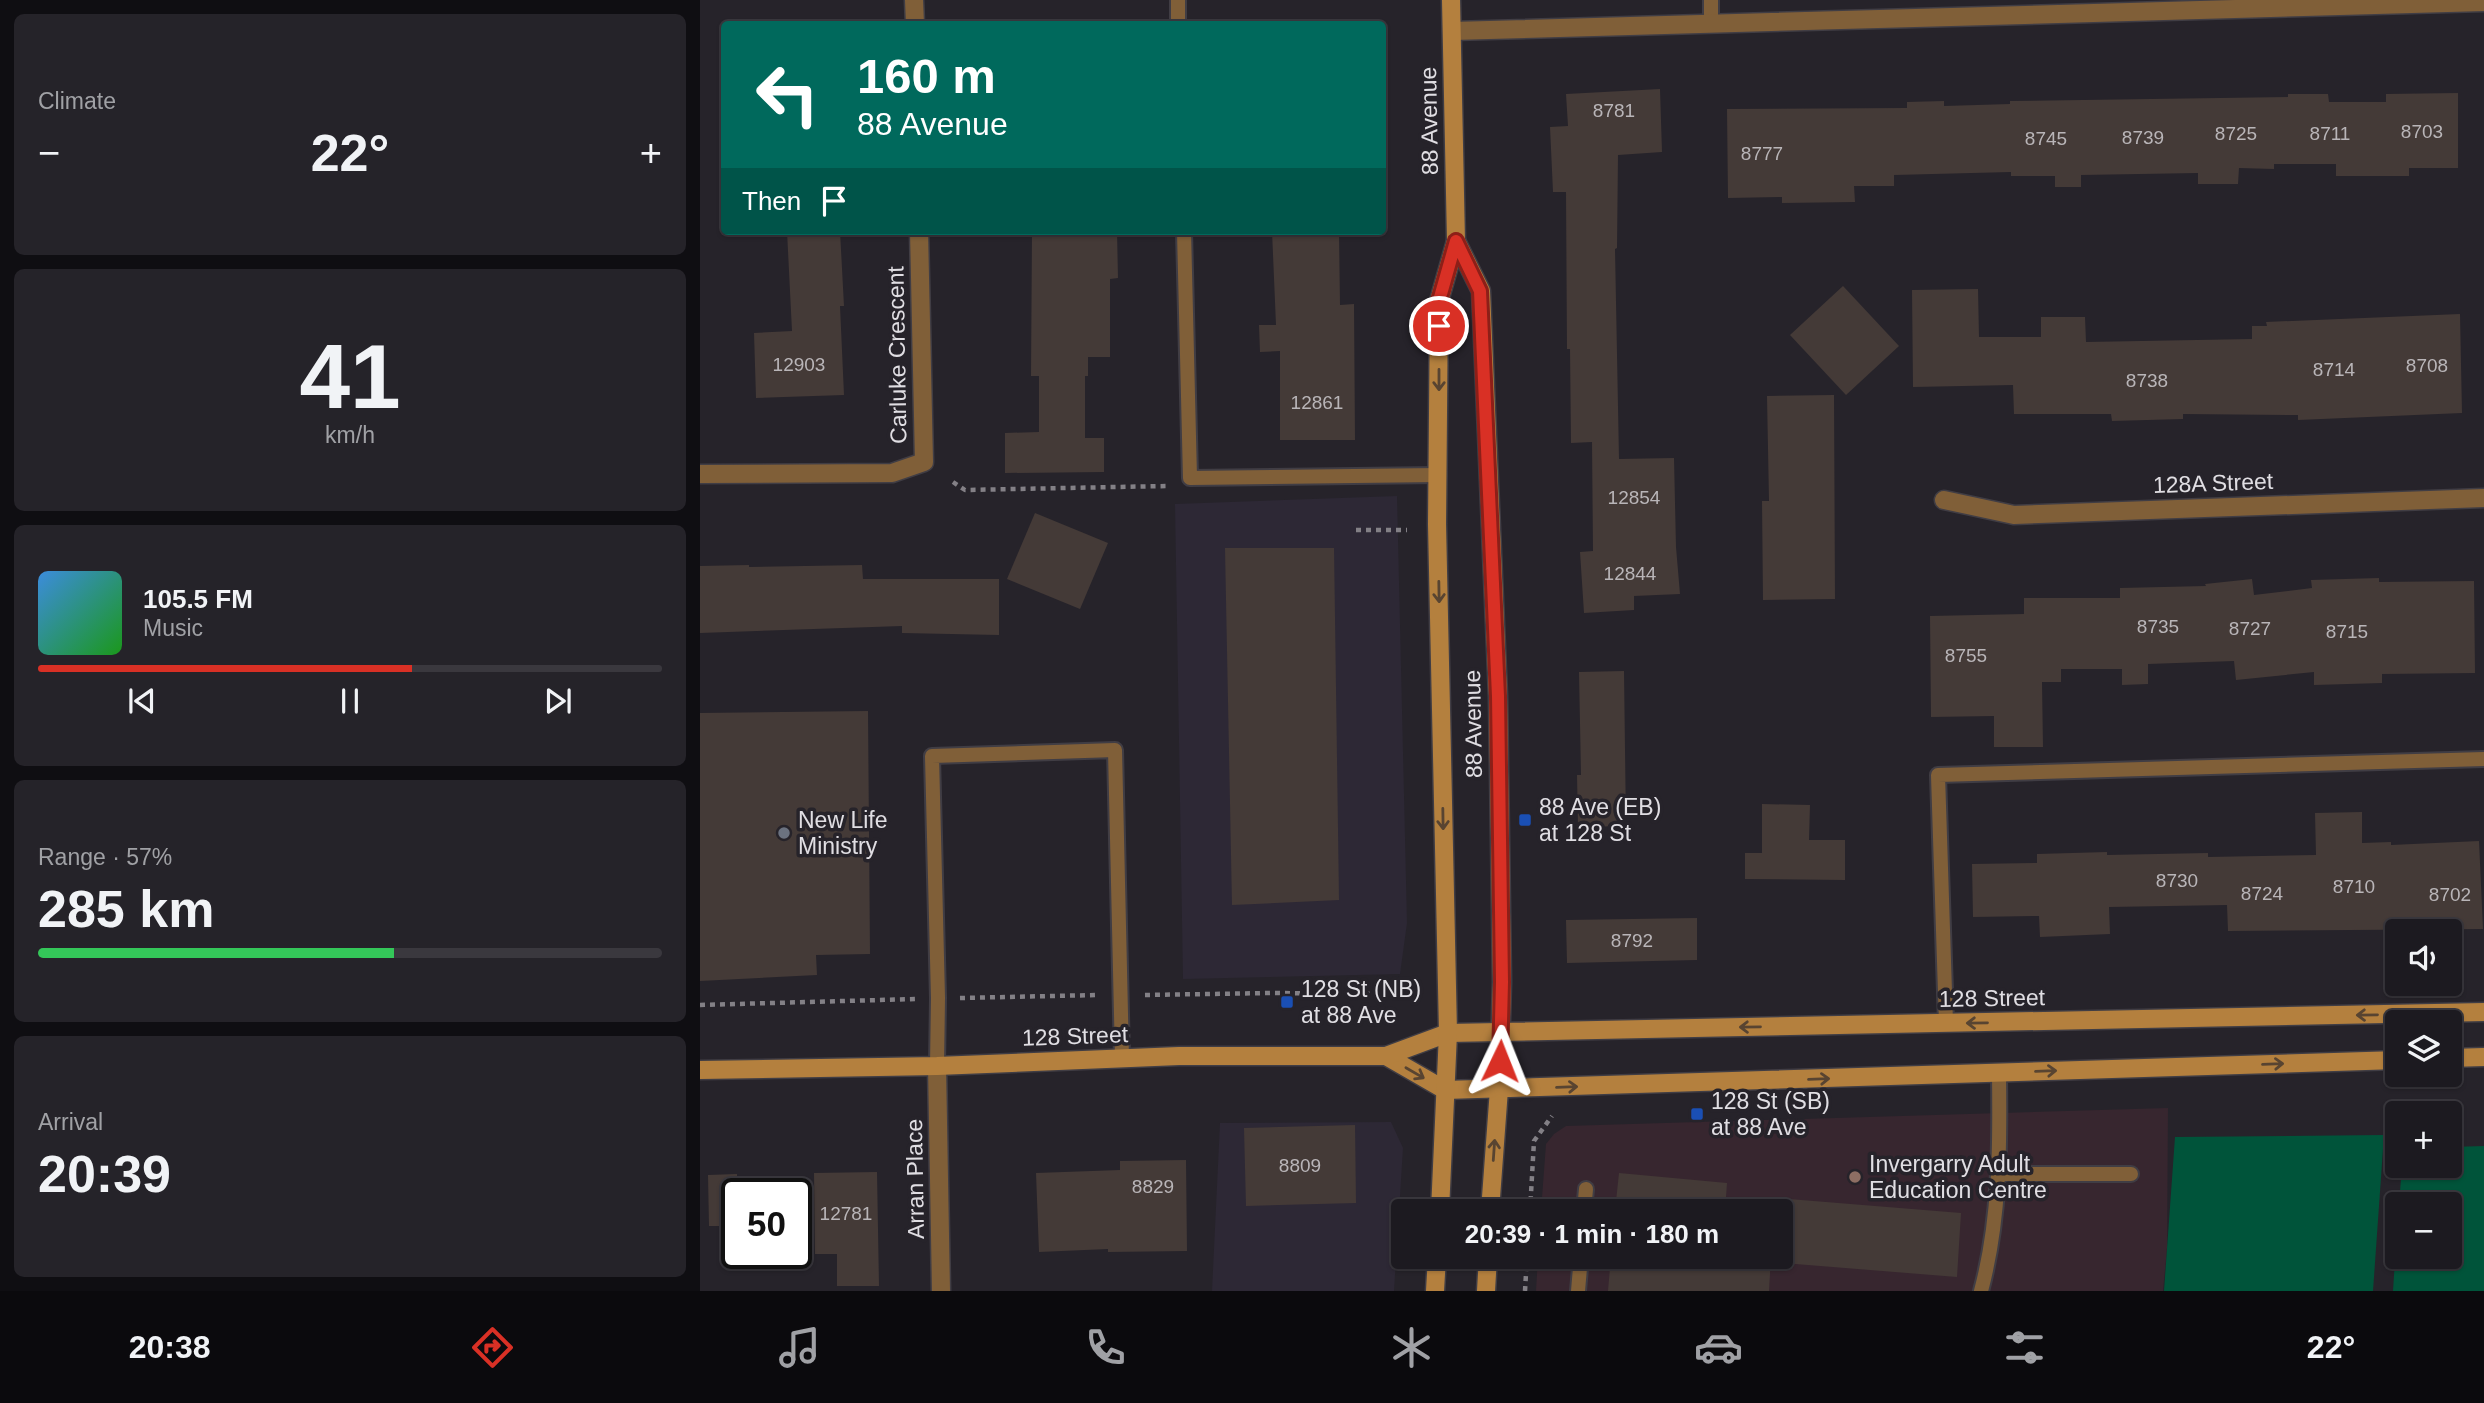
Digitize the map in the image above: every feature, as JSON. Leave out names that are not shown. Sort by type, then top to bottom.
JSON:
[{"type":"main road","name":"88 Avenue","points":[[1440,1199],[1448,1033],[1437,524],[1439,301],[1456,241],[1451,0]]},
{"type":"main road","name":"88 Avenue","points":[[1456,241],[1480,291],[1498,696],[1501,1033],[1491,1199]]},
{"type":"main road","name":"128 Street","points":[[700,1070],[937,1066],[1122,1058],[1386,1056],[1448,1033],[2484,1012]]},
{"type":"main road","points":[[1386,1056],[1445,1090],[2385,1060]]},
{"type":"main road","points":[[2462,1058],[2484,1057]]},
{"type":"main road","points":[[1435,1291],[1436,1269]]},
{"type":"main road","points":[[1486,1291],[1487,1269]]},
{"type":"street","points":[[914,0],[915,21]]},
{"type":"street","points":[[1452,31],[1711,23],[1995,8],[2484,2]]},
{"type":"street","name":"Carluke Crescent","points":[[700,474],[892,473],[924,462],[919,235]]},
{"type":"street","name":"128A Street","points":[[1944,500],[2014,515],[2484,498]]},
{"type":"street","name":"Arran Place","points":[[937,1066],[941,1291]]},
{"type":"lane","points":[[1178,0],[1178,21]]},
{"type":"lane","points":[[1711,0],[1711,23]]},
{"type":"lane","points":[[1184,235],[1190,478],[1438,475]]},
{"type":"lane","points":[[937,1066],[932,756],[1115,750],[1122,1058]]},
{"type":"lane","points":[[1946,1023],[1938,775],[2484,759]]},
{"type":"lane","points":[[1981,1291],[1991,1249],[2001,1142],[1999,1073]]},
{"type":"lane","points":[[1998,1174],[2131,1174]]},
{"type":"lane","points":[[1585,1199],[1586,1189]]},
{"type":"lane","points":[[1578,1291],[1580,1269]]},
{"type":"path","points":[[953,482],[965,490],[1179,486]]},
{"type":"path","points":[[1356,530],[1406,530]]},
{"type":"path","points":[[1143,995],[1384,994],[1417,984]]},
{"type":"path","points":[[1286,993],[1287,1002]]},
{"type":"path","points":[[964,998],[1098,995]]},
{"type":"path","points":[[700,1006],[917,999]]},
{"type":"path","points":[[1531,1199],[1534,1141],[1552,1116]]},
{"type":"path","points":[[1525,1291],[1526,1269]]},
{"type":"shaded area","points":[[1397,496],[1407,923],[1400,974],[1183,979],[1175,504]]},
{"type":"shaded area","name":"Invergarry Adult Education Centre","points":[[2168,1108],[2167,1248],[2163,1291],[1536,1291],[1537,1269],[1793,1269],[1793,1199],[1542,1199],[1546,1144],[1566,1126]]},
{"type":"shaded area","points":[[1391,1122],[1403,1148],[1400,1199],[1391,1199],[1391,1269],[1395,1269],[1394,1291],[1212,1291],[1220,1123]]},
{"type":"green space","points":[[2384,1135],[2373,1291],[2164,1291],[2175,1137]]},
{"type":"green space","points":[[2484,1146],[2484,1291],[2393,1291],[2394,1269],[2462,1269],[2462,1192],[2400,1192],[2401,1178],[2462,1178],[2462,1147]]},
{"type":"building","points":[[1660,89],[1662,152],[1618,155],[1615,249],[1619,459],[1674,458],[1680,594],[1634,596],[1634,610],[1584,613],[1580,552],[1593,551],[1592,442],[1571,443],[1570,349],[1567,349],[1566,192],[1553,192],[1550,127],[1568,126],[1566,94]]},
{"type":"building","points":[[2458,93],[2458,168],[2409,168],[2409,176],[2336,176],[2336,164],[2274,164],[2274,169],[2239,168],[2238,184],[2198,184],[2198,173],[2081,175],[2081,187],[2055,187],[2055,176],[2011,176],[2011,172],[1894,175],[1894,186],[1854,186],[1855,202],[1782,203],[1782,197],[1728,198],[1727,109],[1907,108],[1907,102],[1944,101],[1944,106],[2010,104],[2010,101],[2288,97],[2288,94],[2328,94],[2329,102],[2386,102],[2386,94]]},
{"type":"building","points":[[787,235],[840,235],[844,306],[840,306],[844,395],[756,398],[754,333],[792,331]]},
{"type":"building","points":[[1032,235],[1117,235],[1118,278],[1110,279],[1110,357],[1088,357],[1088,376],[1085,376],[1085,438],[1104,438],[1104,472],[1005,473],[1005,433],[1039,432],[1039,376],[1031,376]]},
{"type":"building","points":[[1272,235],[1339,235],[1340,305],[1354,304],[1355,440],[1280,440],[1280,351],[1260,352],[1259,325],[1276,325]]},
{"type":"building","points":[[1843,286],[1899,346],[1846,395],[1790,335]]},
{"type":"building","points":[[1978,289],[1979,337],[2041,337],[2041,317],[2085,317],[2086,342],[2252,339],[2252,326],[2267,326],[2266,322],[2460,314],[2462,413],[2298,420],[2298,415],[2183,414],[2183,419],[2112,421],[2111,414],[2014,414],[2013,385],[1913,387],[1912,290]]},
{"type":"building","points":[[1834,395],[1835,599],[1763,600],[1762,501],[1769,501],[1767,396]]},
{"type":"building","points":[[1035,513],[1108,543],[1080,609],[1007,579]]},
{"type":"building","points":[[1225,548],[1334,548],[1339,900],[1232,905]]},
{"type":"building","points":[[862,565],[863,579],[999,579],[999,635],[902,633],[902,626],[700,633],[700,566]]},
{"type":"building","points":[[2379,578],[2379,582],[2474,581],[2475,673],[2382,674],[2382,683],[2314,685],[2314,672],[2236,680],[2234,661],[2148,664],[2148,684],[2122,685],[2122,669],[2061,669],[2061,682],[2042,682],[2043,747],[1994,747],[1994,716],[1931,717],[1930,616],[2024,614],[2024,598],[2120,598],[2120,588],[2206,586],[2205,584],[2252,579],[2254,595],[2312,588],[2311,580]]},
{"type":"building","points":[[1624,671],[1626,826],[1578,827],[1577,775],[1581,775],[1579,672]]},
{"type":"building","name":"New Life Ministry","points":[[868,711],[870,954],[816,955],[817,975],[700,981],[700,713]]},
{"type":"building","points":[[1762,804],[1810,805],[1809,840],[1845,840],[1845,880],[1745,879],[1745,853],[1762,853]]},
{"type":"building","points":[[2362,812],[2362,843],[2391,842],[2391,845],[2479,841],[2483,929],[2462,929],[2462,919],[2385,919],[2385,930],[2228,931],[2227,905],[2109,907],[2110,934],[2040,937],[2039,916],[1973,917],[1972,864],[2037,863],[2037,854],[2107,852],[2107,855],[2208,853],[2208,857],[2316,855],[2315,813]]},
{"type":"building","points":[[1697,918],[1697,960],[1567,963],[1566,920]]},
{"type":"building","points":[[1355,1125],[1356,1203],[1246,1206],[1244,1128]]},
{"type":"building","points":[[1186,1160],[1187,1251],[1108,1252],[1108,1249],[1039,1252],[1036,1173],[1120,1170],[1120,1161]]},
{"type":"building","points":[[877,1172],[879,1286],[837,1286],[837,1254],[815,1254],[814,1173]]},
{"type":"building","points":[[1619,1173],[1727,1183],[1726,1199],[1616,1199]]},
{"type":"building","points":[[737,1174],[737,1178],[721,1178],[721,1226],[709,1226],[708,1175]]},
{"type":"building","points":[[1793,1199],[1961,1213],[1957,1277],[1793,1264]]},
{"type":"building","points":[[1610,1269],[1770,1269],[1769,1291],[1608,1291]]},
{"type":"place","name":"88 Ave (EB) at 128 St","points":[[1525,820]]},
{"type":"place","name":"New Life Ministry","points":[[784,833]]},
{"type":"place","name":"128 St (NB) at 88 Ave","points":[[1287,1002]]},
{"type":"place","name":"128 St (SB) at 88 Ave","points":[[1697,1114]]},
{"type":"place","name":"Invergarry Adult Education Centre","points":[[1855,1177]]},
{"type":"route","points":[[1439,326],[1439,301],[1456,241],[1480,291],[1498,696],[1502,982],[1500,1061]]}]
